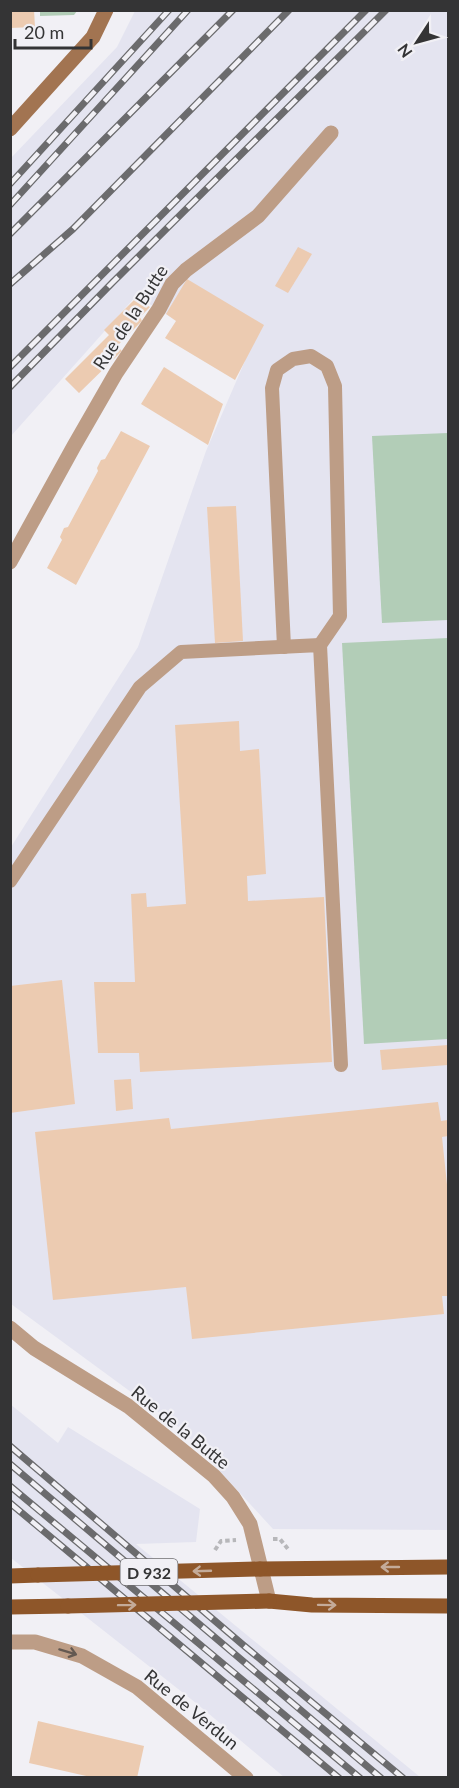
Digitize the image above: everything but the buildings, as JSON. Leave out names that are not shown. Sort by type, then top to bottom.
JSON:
[{"type":"main road","name":"D 932","points":[[10,1576],[260,1569],[448,1567]]},
{"type":"main road","name":"D 932","points":[[10,1607],[269,1601],[312,1605],[448,1606]]},
{"type":"street","points":[[10,129],[93,37],[106,10]]},
{"type":"street","name":"Rue de la Butte","points":[[10,562],[116,373],[159,309],[172,284],[186,270],[258,216],[331,133]]},
{"type":"street","name":"Rue de la Butte","points":[[10,1328],[34,1348],[128,1406],[214,1476],[233,1497],[250,1524],[269,1601]]},
{"type":"street","name":"Rue de Verdun","points":[[10,1642],[35,1642],[82,1656],[137,1687],[246,1778]]},
{"type":"lane","points":[[284,647],[272,388],[277,370],[293,359],[311,356],[327,366],[335,386],[340,616],[320,645],[341,1065]]},
{"type":"lane","points":[[10,881],[140,687],[181,652],[320,645]]},
{"type":"shaded area","points":[[135,11],[448,11],[448,1530],[273,1529],[180,1428],[11,1304],[11,847],[138,647],[206,451],[245,361],[136,296],[11,436],[10,159],[117,47]]},
{"type":"shaded area","points":[[10,1404],[58,1443],[68,1427],[200,1509],[196,1542],[136,1544],[420,1777],[284,1777],[196,1703],[11,1558]]},
{"type":"green space","points":[[40,10],[77,11],[74,15],[40,16]]},
{"type":"green space","points":[[448,433],[448,620],[382,623],[372,436]]},
{"type":"green space","points":[[448,638],[448,1039],[364,1044],[342,643]]},
{"type":"railway","points":[[10,184],[169,10]]},
{"type":"railway","points":[[10,205],[188,10]]},
{"type":"railway","points":[[10,234],[233,10]]},
{"type":"railway","points":[[10,284],[73,229],[289,10]]},
{"type":"railway","points":[[10,367],[366,10]]},
{"type":"railway","points":[[10,387],[386,10]]},
{"type":"railway","points":[[10,1446],[403,1778]]},
{"type":"railway","points":[[10,1464],[381,1778]]},
{"type":"railway","points":[[10,1486],[360,1778]]},
{"type":"railway","points":[[10,1503],[339,1778]]}]
